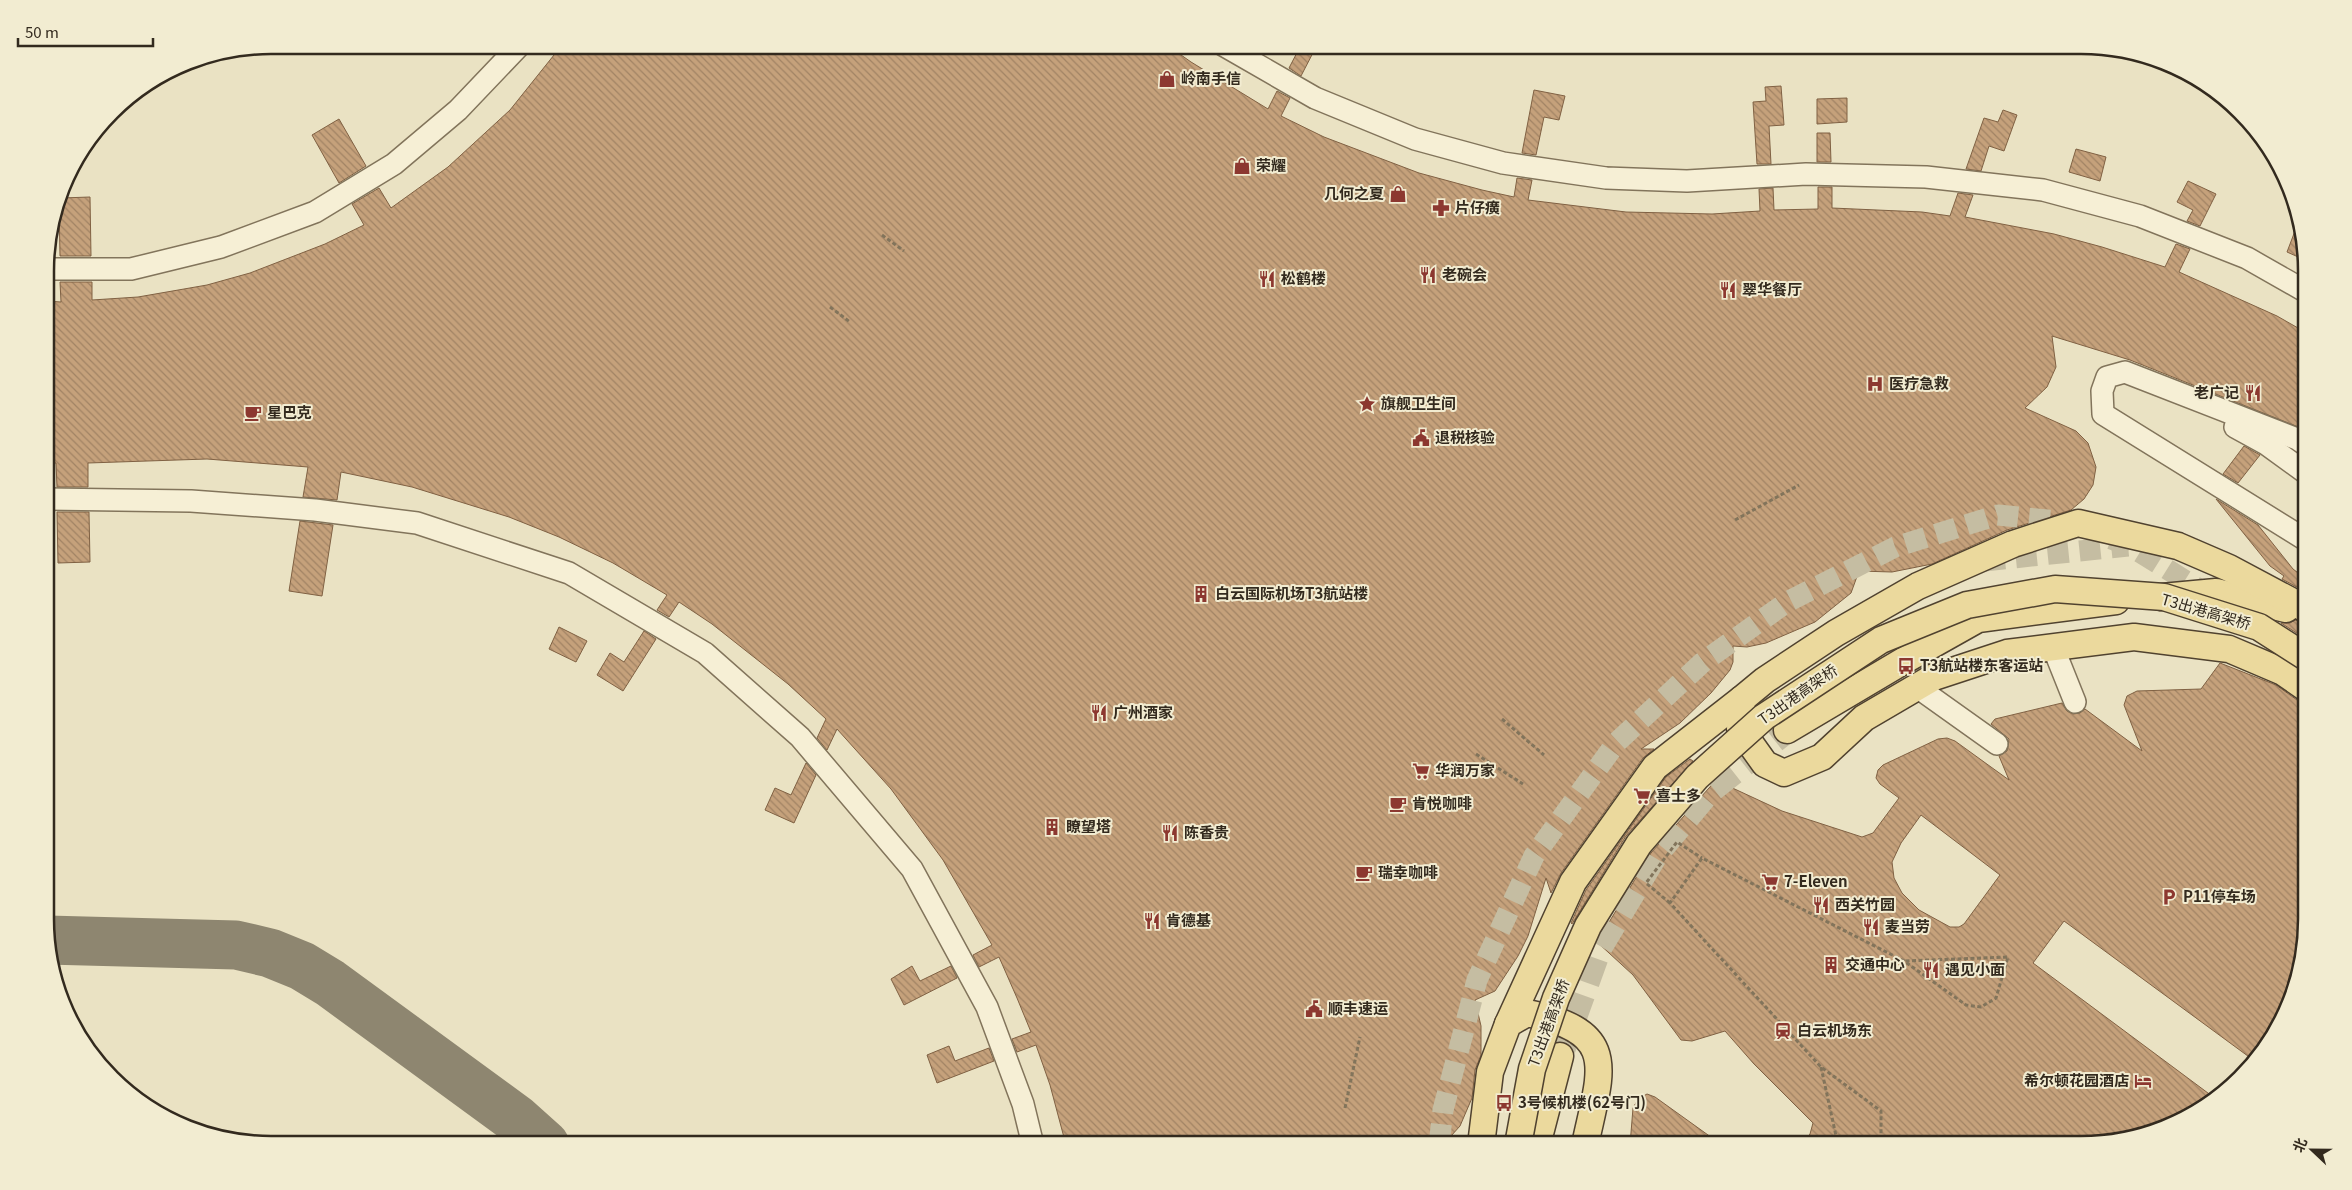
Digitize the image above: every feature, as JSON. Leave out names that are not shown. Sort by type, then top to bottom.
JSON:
[{"type":"main road","points":[[1482,1136],[1490,1072],[1508,1024],[1573,882],[1655,767],[1766,680],[1836,633],[1918,586],[2013,544],[2078,522],[2178,546],[2229,568],[2298,605]]},
{"type":"main road","name":"T3出港高架桥","points":[[1520,1136],[1532,1069],[1556,998],[1588,926],[1639,844],[1697,778],[1764,717],[1881,640],[1967,605],[2055,590],[2164,597],[2259,627],[2298,652]]},
{"type":"main road","points":[[1787,730],[1905,660],[1978,620],[2079,604],[2216,592],[2298,611]]},
{"type":"main road","points":[[1742,699],[1740,729],[1765,764],[1784,773],[1822,757],[1864,718],[1934,677],[2007,653],[2134,637],[2229,649],[2283,672],[2298,682]]},
{"type":"main road","points":[[1508,1024],[1526,1014],[1554,1019],[1582,1032],[1596,1048],[1600,1074],[1587,1136]]},
{"type":"main road","points":[[1539,1136],[1560,1056]]},
{"type":"lane","points":[[54,269],[131,269],[221,248],[315,212],[394,164],[458,110],[511,54]]},
{"type":"lane","points":[[1239,54],[1315,98],[1415,139],[1503,163],[1606,178],[1687,182],[1806,174],[1926,177],[2043,190],[2140,216],[2248,258],[2298,287]]},
{"type":"lane","points":[[2298,441],[2125,372],[2107,377],[2102,392],[2103,414],[2298,535]]},
{"type":"lane","points":[[2149,382],[2266,444],[2298,467]]},
{"type":"lane","points":[[54,499],[191,501],[315,510],[417,523],[569,573],[705,653],[800,737],[912,868],[987,1007],[1023,1104],[1032,1136]]},
{"type":"lane","points":[[2053,647],[2075,702]]},
{"type":"lane","points":[[1917,687],[1997,744]]},
{"type":"path","points":[[882,234],[904,251]]},
{"type":"path","points":[[830,307],[850,322]]},
{"type":"path","points":[[1735,520],[1799,485]]},
{"type":"path","points":[[1502,719],[1544,755]]},
{"type":"path","points":[[1476,754],[1523,784]]},
{"type":"path","points":[[1881,1136],[1881,1111],[1821,1066],[1670,903],[1646,883],[1659,863],[1677,842],[1702,858],[1904,961],[1966,1005],[1981,1007],[1996,998],[2008,957],[1904,961]]},
{"type":"path","points":[[1670,903],[1702,858]]},
{"type":"path","points":[[1345,1108],[1360,1036]]},
{"type":"path","points":[[1821,1066],[1836,1136]]},
{"type":"building","name":"白云国际机场T3航站楼","points":[[555,54],[1180,54],[1268,109],[1277,91],[1290,98],[1281,116],[1324,137],[1419,173],[1514,197],[1517,178],[1532,180],[1528,200],[1626,212],[1712,214],[1760,211],[1759,189],[1773,188],[1774,210],[1818,209],[1818,187],[1832,187],[1832,208],[1922,212],[1950,216],[1958,193],[1973,195],[1965,217],[2054,234],[2165,267],[2176,244],[2190,249],[2179,272],[2277,316],[2298,328],[2298,427],[2130,360],[2052,336],[2056,367],[2047,387],[2025,408],[2076,431],[2088,443],[2096,467],[2093,485],[2084,499],[2071,510],[2007,530],[1932,564],[1892,572],[1859,571],[1851,593],[1815,622],[1766,643],[1747,647],[1733,646],[1733,662],[1730,670],[1711,693],[1680,723],[1641,749],[1654,749],[1643,758],[1561,873],[1551,893],[1546,878],[1528,936],[1518,956],[1495,991],[1475,1000],[1481,1026],[1481,1055],[1475,1070],[1472,1098],[1460,1126],[1451,1136],[1064,1136],[1050,1085],[1036,1045],[1017,1052],[1012,1039],[1031,1032],[1017,998],[999,957],[979,967],[973,955],[992,945],[943,860],[891,789],[837,729],[827,750],[817,738],[826,719],[788,684],[712,624],[679,602],[669,617],[657,610],[667,595],[613,563],[559,537],[509,517],[412,487],[341,472],[337,500],[303,497],[308,467],[207,459],[88,463],[88,487],[57,487],[56,463],[54,463],[54,302],[61,302],[60,282],[92,282],[92,300],[138,297],[207,285],[250,273],[325,244],[364,225],[352,204],[379,188],[391,208],[448,167],[510,110]]},
{"type":"building","points":[[1296,54],[1312,54],[1301,76],[1289,68]]},
{"type":"building","points":[[1781,86],[1784,125],[1769,126],[1771,164],[1757,164],[1753,102],[1766,101],[1765,87]]},
{"type":"building","points":[[1534,90],[1565,96],[1559,120],[1544,117],[1536,155],[1522,153]]},
{"type":"building","points":[[1847,98],[1847,122],[1817,124],[1817,99]]},
{"type":"building","points":[[2003,110],[2017,115],[2004,151],[1989,146],[1981,171],[1966,169],[1984,118],[1998,122]]},
{"type":"building","points":[[339,119],[366,166],[339,183],[312,135]]},
{"type":"building","points":[[1817,133],[1830,133],[1831,162],[1817,162]]},
{"type":"building","points":[[2076,149],[2106,157],[2100,181],[2069,172]]},
{"type":"building","points":[[2188,181],[2216,194],[2200,226],[2187,221],[2193,210],[2177,202]]},
{"type":"building","points":[[90,197],[91,256],[60,256],[59,222],[66,198]]},
{"type":"building","points":[[2295,232],[2298,257],[2287,252]]},
{"type":"building","points":[[2244,446],[2260,455],[2238,483],[2223,474]]},
{"type":"building","points":[[2216,499],[2258,525],[2298,573],[2298,588],[2282,579],[2284,576],[2270,566]]},
{"type":"building","points":[[57,512],[89,512],[90,562],[58,563]]},
{"type":"building","points":[[300,521],[333,525],[322,596],[289,591]]},
{"type":"building","points":[[2295,620],[2298,621],[2298,634],[2281,623],[2290,623]]},
{"type":"building","points":[[559,627],[587,641],[576,662],[549,649]]},
{"type":"building","points":[[644,631],[656,639],[623,691],[597,675],[610,653],[624,662]]},
{"type":"building","points":[[2220,663],[2276,685],[2298,700],[2298,934],[2291,976],[2282,1003],[2262,1040],[2249,1057],[2064,921],[2033,963],[2210,1095],[2178,1114],[2138,1129],[2096,1136],[1809,1136],[1813,1123],[1754,1064],[1725,1031],[1692,1041],[1681,1040],[1633,975],[1597,942],[1651,853],[1717,779],[1782,811],[1862,837],[1873,833],[1899,798],[1880,784],[1876,778],[1878,770],[1883,765],[1938,739],[1947,738],[1955,741],[2009,780],[1999,756],[2007,751],[2009,739],[1991,724],[1995,719],[2062,703],[2067,711],[2073,714],[2080,713],[2085,709],[2142,751],[2124,705],[2127,696],[2137,691],[2201,689]],"holes":[[[1921,815],[2000,875],[1964,924],[1959,927],[1950,927],[1919,910],[1902,893],[1894,878],[1892,862],[1901,843]]]},
{"type":"building","points":[[1690,759],[1693,761],[1626,836],[1572,924],[1586,890],[1666,777]]},
{"type":"building","points":[[806,763],[816,775],[794,823],[765,810],[775,788],[791,795]]},
{"type":"building","points":[[912,966],[920,981],[951,966],[957,978],[904,1005],[891,979]]},
{"type":"building","points":[[949,1046],[955,1061],[989,1048],[994,1061],[937,1083],[927,1055]]},
{"type":"building","points":[[1647,1094],[1655,1097],[1709,1136],[1631,1136],[1633,1108],[1638,1099]]},
{"type":"taxiway","points":[[55,940],[236,945],[270,953],[302,966],[330,983],[516,1119],[535,1136]]},
{"type":"tunnel","points":[[1440,1136],[1443,1110],[1477,980],[1534,856],[1616,743],[1703,662],[1787,602],[1895,547],[1998,515],[2057,521],[2073,527]]},
{"type":"tunnel","points":[[2111,539],[2130,546],[2210,596]]},
{"type":"tunnel","points":[[1984,561],[2128,546]]},
{"type":"tunnel","points":[[1560,1056],[1599,948],[1655,855],[1708,792],[1787,730]]},
{"type":"place","name":"岭南手信","points":[[1167,79]]},
{"type":"place","name":"荣耀","points":[[1242,166]]},
{"type":"place","name":"几何之夏","points":[[1398,194]]},
{"type":"place","name":"片仔癀","points":[[1441,208]]},
{"type":"place","name":"老碗会","points":[[1428,275]]},
{"type":"place","name":"松鹤楼","points":[[1267,279]]},
{"type":"place","name":"翠华餐厅","points":[[1728,290]]},
{"type":"place","name":"医疗急救","points":[[1875,384]]},
{"type":"place","name":"老广记","points":[[2253,393]]},
{"type":"place","name":"旗舰卫生间","points":[[1367,404]]},
{"type":"place","name":"星巴克","points":[[253,413]]},
{"type":"place","name":"退税核验","points":[[1421,438]]},
{"type":"place","name":"白云国际机场T3航站楼","points":[[1201,594]]},
{"type":"place","name":"T3航站楼东客运站","points":[[1906,666]]},
{"type":"place","name":"广州酒家","points":[[1099,713]]},
{"type":"place","name":"华润万家","points":[[1421,771]]},
{"type":"place","name":"喜士多","points":[[1642,796]]},
{"type":"place","name":"肯悦咖啡","points":[[1398,804]]},
{"type":"place","name":"瞭望塔","points":[[1052,827]]},
{"type":"place","name":"陈香贵","points":[[1170,833]]},
{"type":"place","name":"瑞幸咖啡","points":[[1364,873]]},
{"type":"place","name":"7-Eleven","points":[[1770,882]]},
{"type":"place","name":"P11停车场","points":[[2169,897]]},
{"type":"place","name":"西关竹园","points":[[1821,905]]},
{"type":"place","name":"肯德基","points":[[1152,921]]},
{"type":"place","name":"麦当劳","points":[[1871,927]]},
{"type":"place","name":"交通中心","points":[[1831,965]]},
{"type":"place","name":"遇见小面","points":[[1931,970]]},
{"type":"place","name":"顺丰速运","points":[[1314,1009]]},
{"type":"place","name":"白云机场东","points":[[1783,1031]]},
{"type":"place","name":"希尔顿花园酒店","points":[[2143,1081]]},
{"type":"place","name":"3号候机楼(62号门)","points":[[1504,1103]]}]
